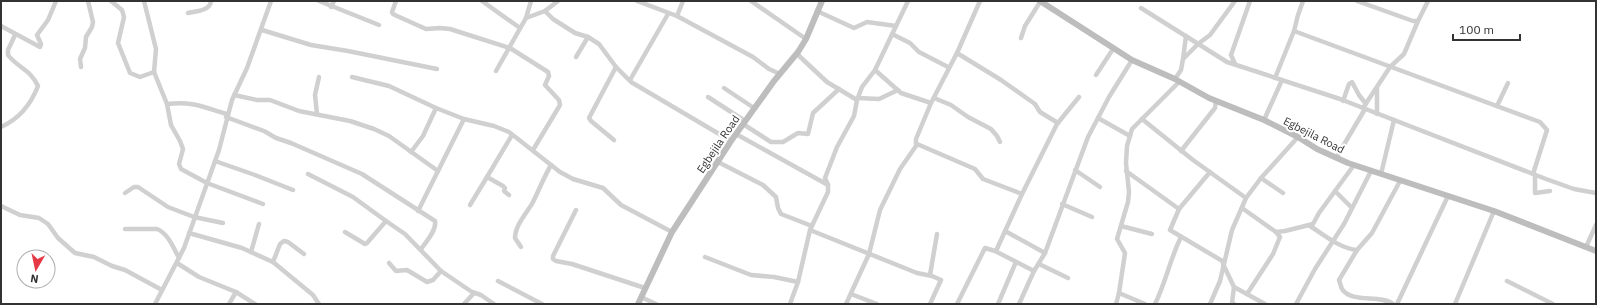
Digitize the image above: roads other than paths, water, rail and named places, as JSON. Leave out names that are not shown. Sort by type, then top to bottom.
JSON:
[{"type":"street","points":[[1,26],[40,46],[41,44],[37,35],[48,20],[56,1]]},
{"type":"street","points":[[81,67],[80,59],[85,48],[86,37],[92,27],[93,22],[93,15],[88,1]]},
{"type":"street","points":[[111,1],[122,10],[124,17],[118,43],[130,73],[140,76],[154,72]]},
{"type":"street","points":[[144,1],[156,48],[154,72],[167,104],[171,125],[183,149],[179,164],[181,169],[208,183],[263,204]]},
{"type":"street","points":[[188,13],[208,9],[211,6],[211,1]]},
{"type":"street","points":[[155,304],[177,263],[189,234],[194,217],[208,183],[234,96],[262,30],[271,1]]},
{"type":"street","points":[[319,1],[379,25]]},
{"type":"street","points":[[332,7],[334,1]]},
{"type":"street","points":[[396,1],[392,12],[393,14],[426,29],[450,29],[510,48],[548,72],[549,76],[545,85],[560,102],[558,109],[533,150]]},
{"type":"street","points":[[482,1],[520,28]]},
{"type":"street","points":[[496,71],[526,18],[530,1]]},
{"type":"street","points":[[526,18],[545,12],[558,1]]},
{"type":"street","points":[[637,1],[645,3],[668,14],[677,16],[753,57],[769,69],[780,74]]},
{"type":"street","points":[[677,16],[683,1]]},
{"type":"street","points":[[751,1],[806,39]]},
{"type":"street","name":"Egbejila Road","points":[[638,304],[672,232],[744,122],[806,39],[822,1]]},
{"type":"street","points":[[790,304],[798,282],[811,228],[828,192],[826,178],[837,147],[854,116],[862,87],[875,70],[908,1]]},
{"type":"street","points":[[846,304],[869,254],[880,210],[900,169],[917,144],[916,138],[931,103],[948,67],[957,53],[980,1]]},
{"type":"street","points":[[1021,38],[1025,26],[1040,1]]},
{"type":"street","name":"Egbejila Road","points":[[1040,1],[1132,60],[1216,101],[1264,120],[1336,158],[1370,171],[1494,211],[1596,251]]},
{"type":"street","points":[[1183,60],[1198,44],[1210,35],[1235,1]]},
{"type":"street","points":[[1235,64],[1231,55],[1250,1]]},
{"type":"street","points":[[1275,78],[1294,31],[1303,1]]},
{"type":"street","points":[[1357,1],[1413,21],[1418,20]]},
{"type":"street","points":[[1336,158],[1390,66],[1404,54],[1418,20],[1428,1]]},
{"type":"street","points":[[1141,8],[1227,62],[1365,107],[1377,114],[1534,175],[1574,189],[1596,193]]},
{"type":"street","points":[[817,11],[854,28],[867,22],[896,26]]},
{"type":"street","points":[[545,12],[575,33],[588,37],[599,44],[616,68],[630,80],[731,141]]},
{"type":"street","points":[[630,80],[668,14]]},
{"type":"street","points":[[262,30],[311,45],[437,68]]},
{"type":"street","points":[[1294,31],[1540,122],[1547,130],[1534,175],[1535,193],[1550,191]]},
{"type":"street","points":[[1,127],[9,123],[29,105],[38,86],[29,72],[11,59],[8,55],[8,50],[15,34]]},
{"type":"street","points":[[892,34],[910,43],[919,52],[948,67]]},
{"type":"street","points":[[1116,304],[1119,293],[1124,253],[1117,239],[1128,202],[1129,192],[1126,171],[1127,146],[1132,129],[1177,81],[1183,60],[1186,36]]},
{"type":"street","points":[[576,58],[588,37]]},
{"type":"street","points":[[1096,75],[1114,49]]},
{"type":"street","points":[[957,53],[1001,80],[1035,104],[1040,112],[1058,123]]},
{"type":"street","points":[[796,54],[826,82],[858,99],[879,99],[898,90]]},
{"type":"street","points":[[1019,304],[1034,271],[1045,253],[1088,136],[1109,97],[1132,60]]},
{"type":"street","points":[[614,140],[589,118],[616,68]]},
{"type":"street","points":[[875,70],[901,93],[931,103]]},
{"type":"street","points":[[317,114],[315,95],[319,77]]},
{"type":"street","points":[[352,78],[389,86],[436,108],[464,119],[500,128],[533,150],[560,172],[573,179],[603,188],[621,205],[672,232]]},
{"type":"street","points":[[1264,120],[1282,80]]},
{"type":"street","points":[[1343,101],[1349,84],[1352,82],[1365,107]]},
{"type":"street","points":[[1497,106],[1508,84]]},
{"type":"street","points":[[724,88],[754,108]]},
{"type":"street","points":[[708,97],[772,142],[783,142],[798,133],[808,134],[813,114],[839,89]]},
{"type":"street","points":[[1377,89],[1377,114]]},
{"type":"street","points":[[234,96],[257,100],[270,100],[299,111],[350,121],[374,129],[389,136],[438,171]]},
{"type":"street","points":[[996,251],[1022,194],[1058,123],[1078,97]]},
{"type":"street","points":[[934,98],[951,105],[968,117],[991,128],[1000,142]]},
{"type":"street","points":[[1181,151],[1215,108],[1216,101]]},
{"type":"street","points":[[167,104],[187,102],[209,107],[264,131],[276,138],[295,144],[362,174],[435,221],[436,224],[421,249]]},
{"type":"street","points":[[411,152],[423,136],[436,108]]},
{"type":"street","points":[[1098,118],[1130,136]]},
{"type":"street","points":[[418,211],[464,119]]},
{"type":"street","points":[[1142,119],[1181,151],[1246,198]]},
{"type":"street","points":[[1381,174],[1394,120]]},
{"type":"street","points":[[736,134],[828,185]]},
{"type":"street","points":[[470,205],[512,135]]},
{"type":"street","points":[[1210,304],[1220,281],[1232,230],[1246,198],[1261,178],[1298,137]]},
{"type":"street","points":[[917,144],[976,169],[983,179],[1022,194]]},
{"type":"street","points":[[215,161],[293,190]]},
{"type":"street","points":[[718,162],[763,185],[776,197],[781,214],[869,254],[917,273],[930,275],[941,280],[930,304]]},
{"type":"street","points":[[522,247],[515,238],[516,230],[533,201],[541,182],[551,165]]},
{"type":"street","points":[[1276,232],[1310,226],[1316,221],[1319,213],[1354,165]]},
{"type":"street","points":[[1075,170],[1100,186]]},
{"type":"street","points":[[1126,171],[1179,209]]},
{"type":"street","points":[[1296,304],[1315,269],[1334,241],[1370,171]]},
{"type":"street","points":[[1210,172],[1179,209],[1170,230],[1224,263],[1234,287],[1232,303],[1234,304]]},
{"type":"street","points":[[308,174],[353,197],[405,234],[441,271],[474,293],[483,296],[494,304]]},
{"type":"street","points":[[487,177],[503,186],[505,188],[504,191],[509,195]]},
{"type":"street","points":[[1261,178],[1283,193]]},
{"type":"street","points":[[1393,304],[1384,300],[1348,295],[1342,289],[1339,280],[1357,250],[1372,233],[1400,181]]},
{"type":"street","points":[[125,193],[138,186],[168,207],[194,217],[223,223]]},
{"type":"street","points":[[1336,191],[1352,208]]},
{"type":"street","points":[[1397,304],[1448,196]]},
{"type":"street","points":[[1062,204],[1092,217]]},
{"type":"street","points":[[1,206],[20,215],[39,218],[48,224],[58,238],[75,253],[94,257],[112,266],[125,270],[162,290]]},
{"type":"street","points":[[1242,208],[1276,232],[1280,237],[1273,254],[1247,294]]},
{"type":"street","points":[[576,210],[553,256],[553,259],[645,288]]},
{"type":"street","points":[[1456,304],[1494,211]]},
{"type":"street","points":[[345,232],[365,244],[386,221]]},
{"type":"street","points":[[251,252],[259,224]]},
{"type":"street","points":[[1586,247],[1596,225]]},
{"type":"street","points":[[1120,226],[1152,234]]},
{"type":"street","points":[[1310,226],[1351,250],[1357,250]]},
{"type":"street","points":[[125,229],[161,230],[164,232],[179,258]]},
{"type":"street","points":[[1005,231],[1045,253]]},
{"type":"street","points":[[189,234],[235,245],[273,262],[313,295],[319,304]]},
{"type":"street","points":[[930,275],[937,234]]},
{"type":"street","points":[[1156,304],[1163,289],[1176,247],[1181,237]]},
{"type":"street","points":[[273,262],[280,244],[284,241],[304,254]]},
{"type":"street","points":[[957,304],[985,248],[996,251],[1034,271]]},
{"type":"street","points":[[705,257],[751,275],[774,277],[798,282]]},
{"type":"street","points":[[998,304],[1016,262]]},
{"type":"street","points":[[177,263],[200,277],[236,292],[255,304]]},
{"type":"street","points":[[389,263],[396,271],[407,270],[426,282],[433,280],[441,271]]},
{"type":"street","points":[[1039,264],[1068,278]]},
{"type":"street","points":[[498,281],[542,304]]},
{"type":"street","points":[[1507,282],[1553,304]]},
{"type":"street","points":[[1234,287],[1265,304]]},
{"type":"street","points":[[229,304],[236,292]]},
{"type":"street","points":[[464,304],[474,293]]},
{"type":"street","points":[[1119,293],[1145,304]]},
{"type":"street","points":[[851,294],[877,304]]},
{"type":"street","points":[[641,297],[656,304]]}]
